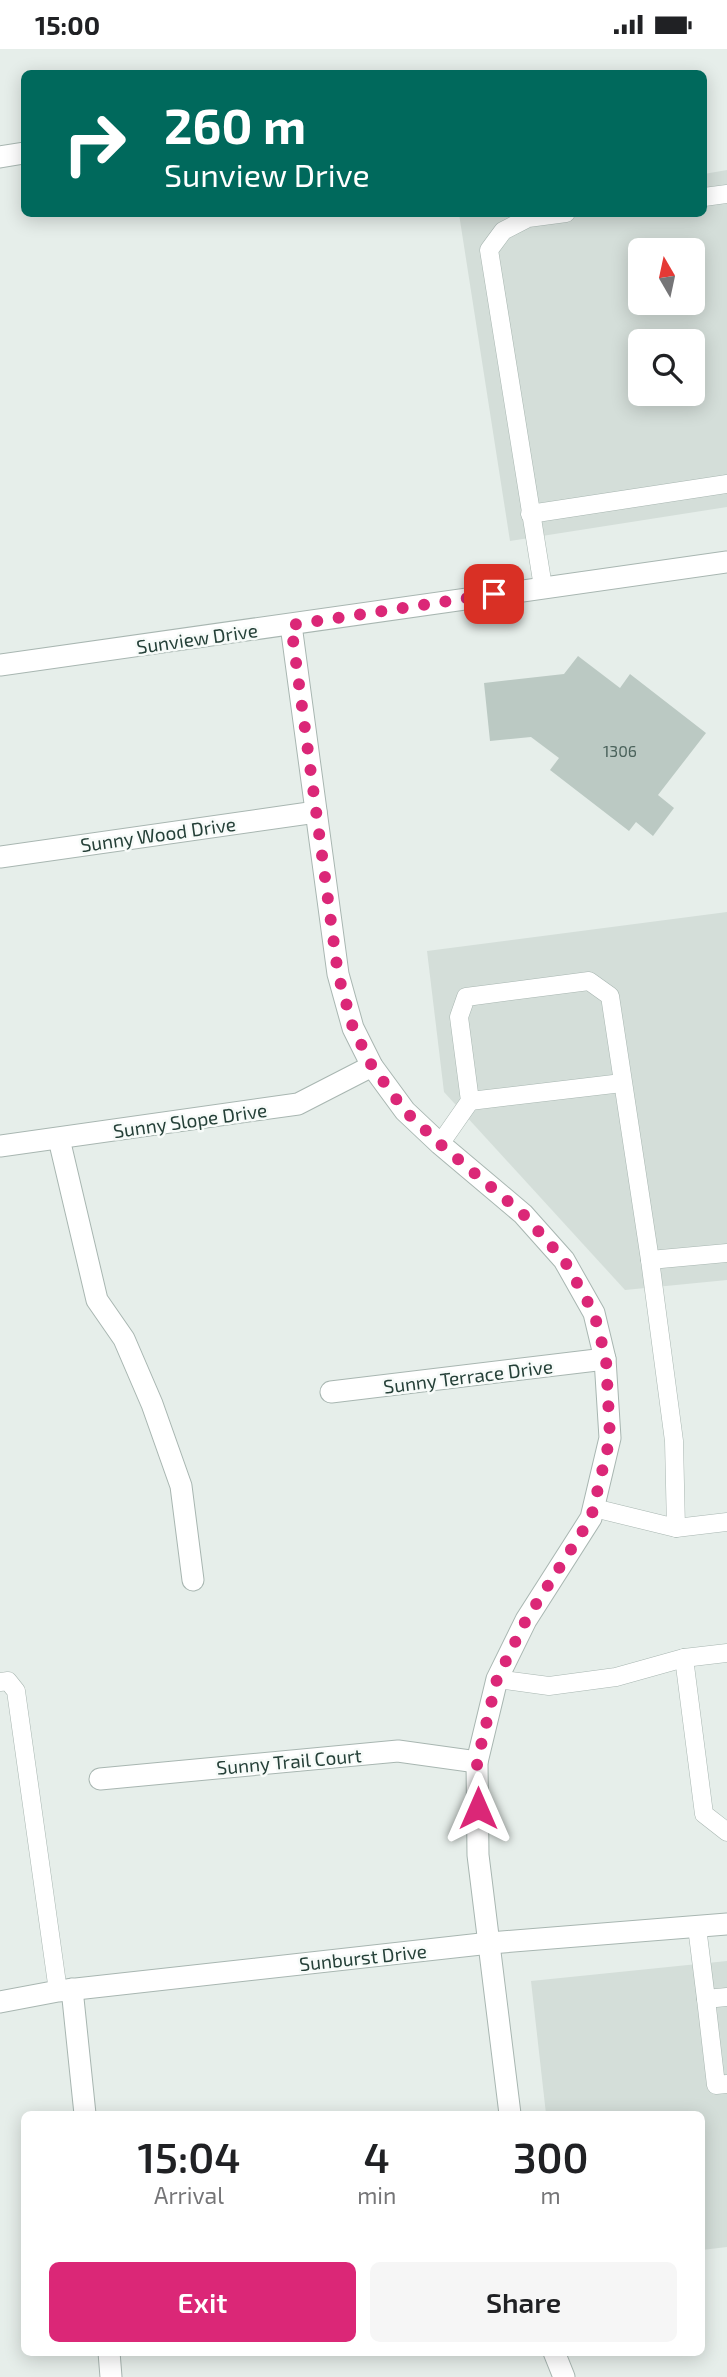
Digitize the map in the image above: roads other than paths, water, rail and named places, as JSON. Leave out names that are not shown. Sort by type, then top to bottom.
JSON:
[{"type":"street","points":[[0,157],[21,154]]},
{"type":"street","name":"Sunview Drive","points":[[0,665],[727,562]]},
{"type":"street","points":[[291,625],[338,974],[353,1028],[372,1066],[405,1111],[523,1214],[564,1260],[594,1313],[606,1359],[610,1438],[594,1509],[591,1518],[526,1620],[497,1679],[477,1762],[478,1855],[510,2111]]},
{"type":"street","name":"Sunny Wood Drive","points":[[0,857],[316,812]]},
{"type":"street","name":"Sunny Slope Drive","points":[[0,1146],[298,1104],[372,1066]]},
{"type":"street","points":[[59,1139],[97,1300],[124,1339],[152,1404],[181,1486],[193,1580]]},
{"type":"street","name":"Sunny Terrace Drive","points":[[331,1392],[606,1359]]},
{"type":"street","name":"Sunny Trail Court","points":[[100,1779],[398,1751],[477,1762]]},
{"type":"street","name":"Sunburst Drive","points":[[0,2002],[65,1990],[491,1943],[727,1924]]},
{"type":"street","points":[[65,1990],[85,2111]]},
{"type":"street","points":[[109,2356],[111,2377]]},
{"type":"street","points":[[556,2356],[564,2377]]},
{"type":"lane","points":[[707,197],[727,194]]},
{"type":"lane","points":[[536,217],[503,231],[489,250],[543,587]]},
{"type":"lane","points":[[530,514],[727,484]]},
{"type":"lane","points":[[440,1144],[470,1101],[459,1017],[466,997],[589,981],[610,996],[674,1441],[676,1528]]},
{"type":"lane","points":[[470,1101],[622,1083]]},
{"type":"lane","points":[[650,1260],[727,1253]]},
{"type":"lane","points":[[594,1509],[676,1528],[727,1522]]},
{"type":"lane","points":[[497,1679],[550,1686],[616,1677],[684,1658],[727,1653]]},
{"type":"lane","points":[[684,1658],[704,1814],[727,1832]]},
{"type":"lane","points":[[0,1682],[8,1681],[16,1691],[65,1990]]},
{"type":"lane","points":[[697,1927],[716,2085],[727,2084]]},
{"type":"lane","points":[[706,1999],[727,1997]]}]
